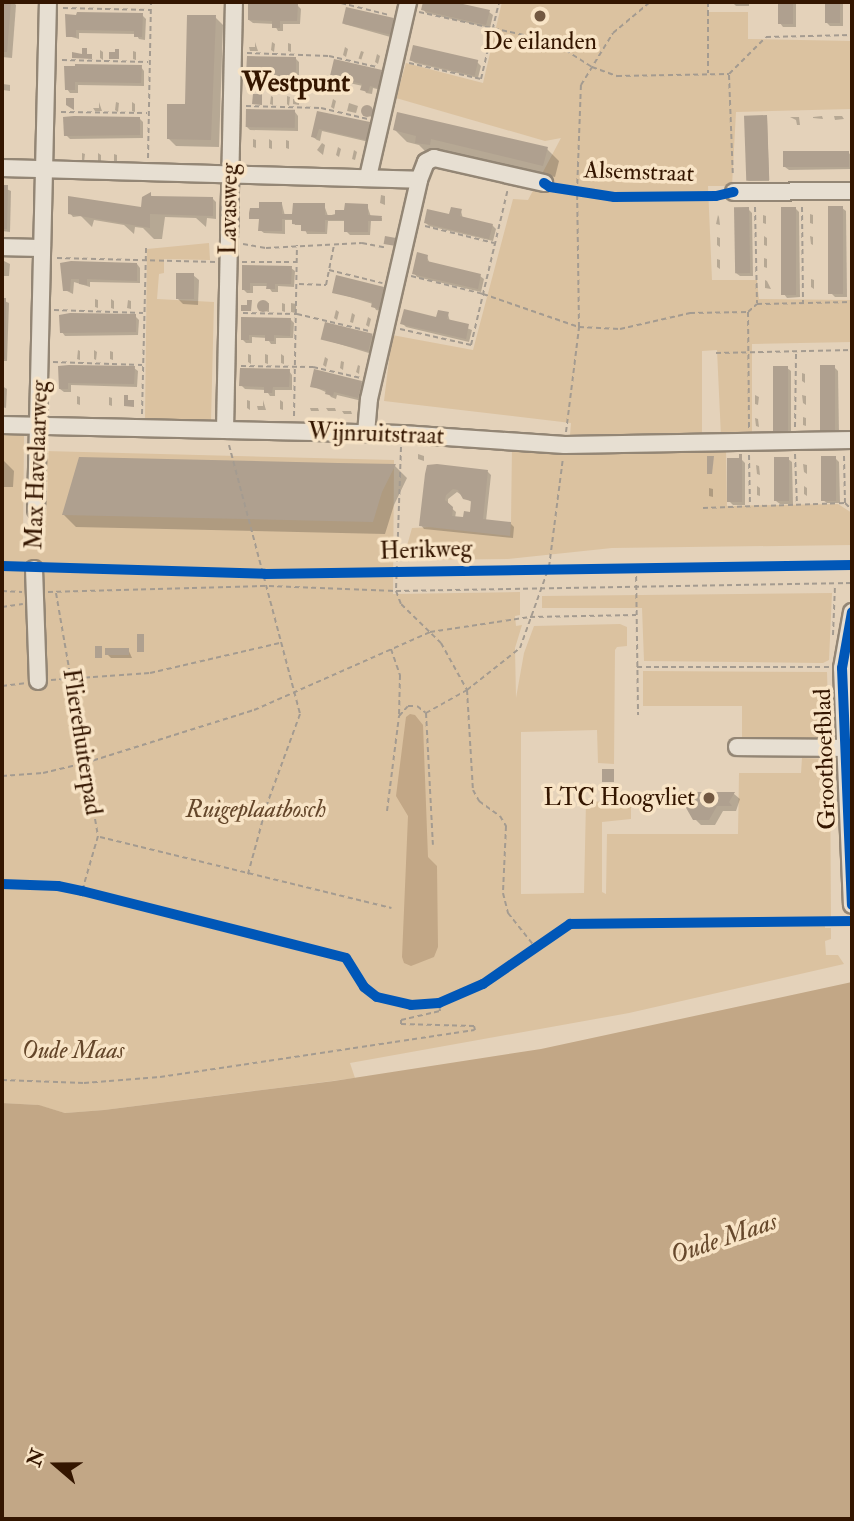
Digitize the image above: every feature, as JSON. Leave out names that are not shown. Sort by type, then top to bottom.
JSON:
[{"type":"street","name":"Lavasweg","points":[[225,430],[234,2]]},
{"type":"street","name":"Max Havelaarweg","points":[[36,510],[48,4]]},
{"type":"street","points":[[368,177],[406,10]]},
{"type":"street","points":[[366,433],[373,381],[419,180],[426,162],[434,159],[544,183]]},
{"type":"street","points":[[2,169],[419,180]]},
{"type":"street","points":[[734,192],[852,191]]},
{"type":"street","points":[[2,247],[42,253]]},
{"type":"street","name":"Wijnruitstraat","points":[[2,425],[402,434],[565,445],[848,440]]},
{"type":"street","name":"Flierefluiterpad","points":[[34,569],[38,681]]},
{"type":"street","name":"Groothoefblad","points":[[852,612],[842,668],[852,905]]},
{"type":"street","points":[[737,747],[845,748]]},
{"type":"path","points":[[148,173],[151,2]]},
{"type":"path","points":[[297,2],[341,3],[406,10],[551,41],[592,67],[617,76],[729,74],[766,37],[852,35]]},
{"type":"path","points":[[232,52],[329,56],[481,79],[499,2]]},
{"type":"path","points":[[426,713],[467,690],[520,648],[549,567],[579,327],[577,192],[581,85],[613,33],[650,2]]},
{"type":"path","points":[[708,2],[708,74]]},
{"type":"path","points":[[48,4],[151,10]]},
{"type":"path","points":[[47,60],[150,62]]},
{"type":"path","points":[[729,74],[734,192]]},
{"type":"path","points":[[231,106],[321,108],[380,122]]},
{"type":"path","points":[[46,111],[149,114]]},
{"type":"path","points":[[228,313],[297,314],[471,345],[511,175]]},
{"type":"path","points":[[802,191],[803,304]]},
{"type":"path","points":[[755,192],[757,304]]},
{"type":"path","points":[[409,222],[495,243]]},
{"type":"path","points":[[228,242],[266,248],[362,243],[402,251]]},
{"type":"path","points":[[298,284],[326,285],[334,244]]},
{"type":"path","points":[[141,429],[146,246]]},
{"type":"path","points":[[294,431],[297,246]]},
{"type":"path","points":[[42,253],[145,262]]},
{"type":"path","points":[[328,270],[483,294],[579,327],[620,329],[690,313],[748,312],[757,304],[852,302]]},
{"type":"path","points":[[41,310],[144,313]]},
{"type":"path","points":[[748,312],[750,506]]},
{"type":"path","points":[[716,353],[852,350]]},
{"type":"path","points":[[226,366],[295,366],[373,381]]},
{"type":"path","points":[[402,434],[396,591],[401,604],[441,643],[467,690],[473,790],[479,801],[500,816],[506,826],[503,893],[509,913],[540,944],[524,954]]},
{"type":"path","points":[[845,503],[848,440]]},
{"type":"path","points":[[231,452],[269,586],[300,714],[296,732],[267,804],[248,874]]},
{"type":"path","points":[[703,508],[845,503],[852,510]]},
{"type":"path","points":[[623,568],[649,567]]},
{"type":"path","points":[[535,568],[561,568]]},
{"type":"path","points":[[636,568],[638,715]]},
{"type":"path","points":[[251,574],[278,574]]},
{"type":"path","points":[[2,607],[56,592],[269,586],[396,591],[852,583]]},
{"type":"path","points":[[832,639],[835,584]]},
{"type":"path","points":[[2,591],[34,597]]},
{"type":"path","points":[[2,776],[43,773],[85,763],[254,710],[430,632],[530,617],[636,615]]},
{"type":"path","points":[[2,686],[150,673],[282,643]]},
{"type":"path","points":[[387,811],[399,716],[400,676],[391,649]]},
{"type":"path","points":[[637,667],[831,667]]},
{"type":"path","points":[[399,716],[408,706],[418,706],[426,713],[433,845]]},
{"type":"path","points":[[98,836],[391,908]]},
{"type":"path","points":[[70,888],[95,894]]},
{"type":"path","points":[[2,1080],[122,1081],[475,1030],[474,1026],[401,1024],[401,1020],[440,1011],[444,1001],[411,1005]]},
{"type":"green space","points":[[502,2],[708,2],[708,12],[748,12],[748,39],[852,41],[852,109],[736,112],[732,186],[708,186],[712,280],[757,280],[759,299],[852,300],[852,342],[752,344],[752,437],[721,437],[717,350],[702,351],[702,433],[570,435],[571,423],[384,401],[392,335],[473,350],[513,199],[528,200],[561,138],[545,141],[396,98],[406,63],[483,83]]},
{"type":"green space","points":[[209,243],[210,260],[164,259],[164,273],[159,274],[157,299],[214,302],[211,421],[145,419],[147,249]]},
{"type":"green space","name":"Ruigeplaatbosch","points":[[2,435],[24,435],[23,541],[40,541],[45,451],[394,460],[393,594],[520,592],[520,615],[515,616],[516,626],[522,625],[515,648],[516,698],[524,653],[534,626],[620,624],[627,627],[627,646],[617,647],[615,650],[614,764],[598,763],[597,730],[521,732],[521,894],[584,893],[586,801],[631,803],[631,819],[602,822],[602,892],[606,894],[607,834],[738,834],[739,773],[801,773],[802,758],[830,759],[831,919],[825,919],[825,928],[831,928],[831,939],[825,941],[826,955],[838,955],[844,964],[629,1013],[350,1063],[355,1078],[65,1113],[38,1105],[2,1103]]},
{"type":"green space","points":[[512,447],[726,449],[727,506],[838,504],[852,513],[852,545],[612,548],[508,559],[403,560],[412,528],[511,523]]},
{"type":"green space","points":[[832,593],[829,660],[823,663],[644,661],[642,608],[542,608],[542,596]]},
{"type":"green space","points":[[643,671],[827,672],[829,738],[742,738],[742,706],[643,706]]},
{"type":"water","points":[[415,715],[423,725],[428,857],[437,866],[438,947],[434,957],[411,966],[404,963],[402,957],[408,816],[396,796],[406,717]]},
{"type":"water","name":"Oude Maas","points":[[852,982],[852,1519],[2,1519],[2,1103],[39,1105],[65,1113],[334,1081],[541,1049]]},
{"type":"building","points":[[2,2],[11,2],[7,52],[2,52]]},
{"type":"building","points":[[423,2],[454,2],[490,10],[486,25],[421,10]]},
{"type":"building","points":[[778,2],[793,2],[793,24],[778,24]]},
{"type":"building","points":[[825,2],[840,2],[840,23],[825,23]]},
{"type":"building","points":[[248,3],[298,4],[297,21],[280,21],[280,28],[272,28],[272,21],[248,20]]},
{"type":"building","points":[[346,7],[394,18],[390,35],[342,24]]},
{"type":"building","points":[[77,12],[143,13],[142,37],[134,37],[134,31],[76,30],[76,37],[66,37],[65,14],[76,15]]},
{"type":"building","points":[[187,15],[216,15],[211,140],[167,139],[167,104],[185,104]]},
{"type":"building","points":[[413,45],[478,60],[475,76],[409,61]]},
{"type":"building","points":[[82,48],[87,48],[87,54],[92,54],[92,59],[72,58],[72,52],[82,54]]},
{"type":"building","points":[[115,49],[119,49],[119,59],[109,59],[109,52],[115,52]]},
{"type":"building","points":[[247,56],[296,57],[296,75],[287,75],[287,80],[279,80],[279,75],[263,74],[263,82],[255,82],[255,74],[246,74]]},
{"type":"building","points":[[334,59],[382,70],[378,88],[370,86],[368,92],[360,90],[362,84],[346,80],[344,86],[336,84],[338,78],[330,76]]},
{"type":"building","points":[[142,65],[141,83],[75,82],[75,90],[65,90],[64,66]]},
{"type":"building","points":[[253,94],[262,94],[262,105],[252,104]]},
{"type":"building","points":[[66,98],[74,98],[74,110],[66,105]]},
{"type":"building","points":[[367,105],[373,111],[367,117],[361,111]]},
{"type":"building","points":[[246,109],[295,110],[295,128],[246,127]]},
{"type":"building","points":[[317,111],[370,122],[366,140],[319,129],[316,138],[311,137]]},
{"type":"building","points":[[397,112],[548,147],[543,166],[431,139],[430,145],[415,143],[416,136],[393,130]]},
{"type":"building","points":[[767,115],[769,180],[746,181],[744,116]]},
{"type":"building","points":[[63,117],[140,117],[140,135],[64,136]]},
{"type":"building","points":[[783,151],[849,151],[849,167],[783,167]]},
{"type":"building","points":[[2,185],[8,185],[7,229],[2,229]]},
{"type":"building","points":[[151,192],[151,196],[213,197],[213,216],[150,214],[150,228],[68,214],[68,196],[141,207],[142,197]]},
{"type":"building","points":[[259,202],[282,202],[282,214],[292,214],[293,203],[325,203],[325,215],[335,215],[335,210],[344,210],[345,203],[368,204],[368,215],[382,216],[381,221],[368,221],[368,232],[344,232],[344,220],[325,220],[325,232],[301,231],[301,225],[292,224],[292,219],[282,219],[282,231],[258,231],[259,219],[249,219],[249,213],[250,208],[259,208]]},
{"type":"building","points":[[828,206],[843,206],[843,294],[828,294]]},
{"type":"building","points":[[451,207],[462,209],[460,216],[493,224],[489,239],[424,223],[427,209],[449,214]]},
{"type":"building","points":[[734,207],[749,207],[750,273],[735,273]]},
{"type":"building","points":[[781,207],[796,207],[796,295],[781,295]]},
{"type":"building","points":[[385,236],[396,238],[394,246],[384,244]]},
{"type":"building","points":[[417,252],[428,255],[427,261],[481,274],[478,289],[412,274]]},
{"type":"building","points":[[60,263],[137,263],[137,281],[87,279],[87,285],[79,284],[79,279],[71,279],[70,291],[63,291]]},
{"type":"building","points":[[242,265],[292,266],[291,284],[275,284],[275,289],[266,289],[267,283],[250,283],[250,290],[242,290]]},
{"type":"building","points":[[176,273],[194,273],[194,299],[176,299]]},
{"type":"building","points":[[336,275],[384,287],[379,309],[371,307],[372,302],[332,293]]},
{"type":"building","points":[[2,298],[6,298],[5,359],[2,359]]},
{"type":"building","points":[[247,300],[252,300],[251,311],[241,311],[241,305],[247,305]]},
{"type":"building","points":[[263,300],[269,306],[263,312],[257,306]]},
{"type":"building","points":[[404,309],[436,317],[438,310],[449,312],[447,319],[469,324],[466,339],[400,324]]},
{"type":"building","points":[[136,314],[136,332],[60,333],[59,315]]},
{"type":"building","points":[[241,317],[291,318],[290,336],[274,335],[274,341],[265,341],[265,335],[249,335],[249,340],[241,340]]},
{"type":"building","points":[[325,322],[373,334],[368,351],[321,339]]},
{"type":"building","points":[[820,365],[835,365],[835,432],[820,432]]},
{"type":"building","points":[[58,366],[135,366],[134,384],[68,383],[68,389],[59,389]]},
{"type":"building","points":[[773,366],[788,366],[788,432],[773,432]]},
{"type":"building","points":[[240,368],[290,369],[289,387],[273,387],[272,393],[264,393],[264,387],[239,386]]},
{"type":"building","points":[[314,369],[362,381],[358,398],[334,392],[333,396],[325,394],[326,390],[310,387]]},
{"type":"building","points":[[124,395],[128,395],[128,400],[134,400],[134,407],[124,406]]},
{"type":"building","points":[[739,454],[742,454],[742,502],[727,502],[727,458],[739,458]]},
{"type":"building","points":[[707,456],[714,456],[712,474],[707,474]]},
{"type":"building","points":[[821,456],[836,456],[836,501],[821,501]]},
{"type":"building","points":[[79,457],[396,464],[382,492],[373,522],[62,515]]},
{"type":"building","points":[[774,457],[789,457],[789,501],[774,501]]},
{"type":"building","points":[[427,465],[488,470],[483,519],[511,522],[510,536],[419,526]],"holes":[[[453,489],[458,490],[463,499],[471,501],[470,512],[464,511],[463,517],[452,516],[453,507],[445,500],[446,495]]]},
{"type":"building","points":[[137,634],[144,634],[144,652],[137,652]]},
{"type":"building","points":[[95,646],[102,646],[102,658],[95,658]]},
{"type":"building","points":[[105,648],[129,648],[129,655],[105,655]]},
{"type":"building","points":[[602,769],[614,769],[614,782],[602,782]]},
{"type":"building","points":[[693,792],[735,792],[729,802],[732,806],[717,806],[709,820],[693,820],[685,806]]},
{"type":"building","points":[[627,793],[649,793],[649,797],[627,797]]},
{"type":"cycle path","name":"Alsemstraat","points":[[544,183],[550,187],[614,197],[716,196],[734,192]]},
{"type":"cycle path","name":"Herikweg","points":[[2,566],[265,574],[852,565]]},
{"type":"cycle path","points":[[852,612],[842,668],[852,905]]},
{"type":"cycle path","points":[[2,884],[58,886],[82,891],[346,958],[364,987],[377,997],[411,1005],[439,1003],[483,984],[570,924],[852,921]]},
{"type":"place","name":"De eilanden","points":[[540,16]]},
{"type":"place","name":"LTC Hoogvliet","points":[[709,798]]},
{"type":"district","name":"Westpunt","points":[[296,83]]}]
